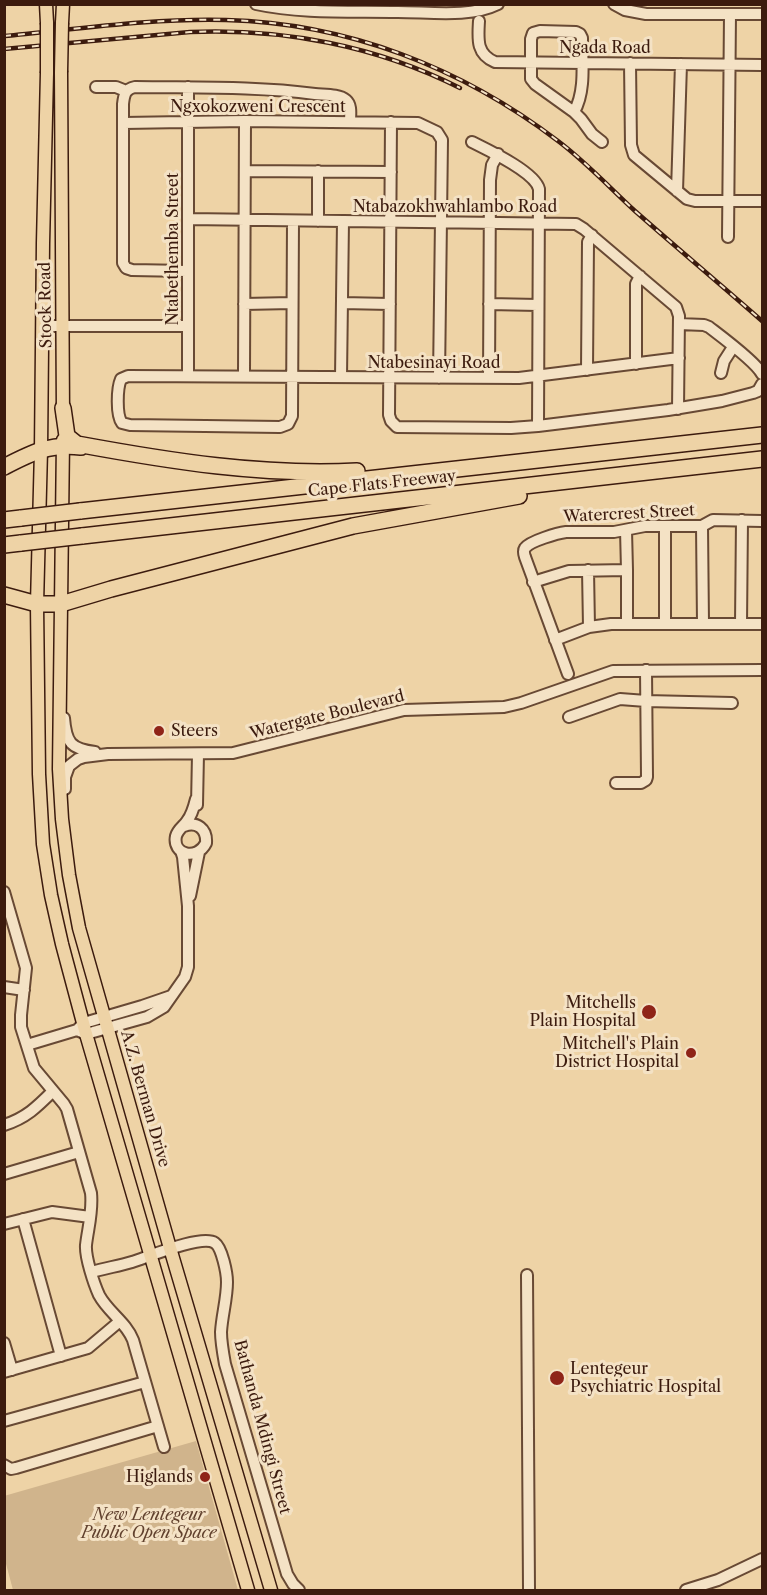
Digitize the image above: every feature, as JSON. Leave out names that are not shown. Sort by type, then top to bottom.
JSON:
[{"type":"highway","points":[[63,408],[67,436],[77,444],[201,463]]},
{"type":"highway","name":"Cape Flats Freeway","points":[[4,520],[762,435]]},
{"type":"highway","points":[[4,467],[41,450],[63,445],[263,471],[353,471],[426,466],[449,469]]},
{"type":"highway","name":"Cape Flats Freeway","points":[[4,545],[762,459]]},
{"type":"highway","points":[[4,596],[37,604],[62,604],[111,589],[353,526],[599,484],[637,473]]},
{"type":"main road","name":"Stock Road","points":[[37,604],[47,73],[46,4]]},
{"type":"main road","name":"Stock Road","points":[[62,604],[64,326],[61,72],[63,4]]},
{"type":"main road","points":[[38,562],[44,527],[46,472],[49,457],[63,445]]},
{"type":"main road","points":[[37,604],[39,774],[43,844],[51,895],[82,1029],[248,1590]]},
{"type":"main road","name":"A.Z. Berman Drive","points":[[62,604],[59,769],[62,819],[79,928],[271,1590]]},
{"type":"street","points":[[256,4],[274,8],[333,11],[452,12],[477,12],[498,4]]},
{"type":"street","points":[[614,4],[625,10],[646,14],[762,14]]},
{"type":"street","points":[[728,237],[730,14]]},
{"type":"street","name":"Ngada Road","points":[[479,21],[480,51],[495,62],[762,65]]},
{"type":"street","points":[[573,112],[580,98],[582,63],[580,34],[540,31],[533,33],[530,63],[530,77],[533,83],[573,112],[592,134],[602,141]]},
{"type":"street","points":[[630,63],[632,152],[634,155],[684,198],[762,201]]},
{"type":"street","points":[[677,191],[681,64]]},
{"type":"street","points":[[96,87],[116,87],[126,92]]},
{"type":"street","name":"Ntabethemba Street","points":[[188,87],[188,376]]},
{"type":"street","points":[[187,272],[132,270],[126,268],[123,263],[123,104],[126,92],[130,88],[267,88],[343,98],[350,105],[350,122]]},
{"type":"street","points":[[244,376],[245,121]]},
{"type":"street","name":"Ngxokozweni Crescent","points":[[124,123],[245,121],[418,123],[437,132],[442,140],[440,223]]},
{"type":"street","points":[[391,122],[389,415],[397,427],[538,426],[678,409],[722,401],[758,391],[762,384]]},
{"type":"street","points":[[472,142],[498,154],[538,184],[538,426]]},
{"type":"street","points":[[489,378],[491,171],[498,154]]},
{"type":"street","points":[[245,171],[391,172]]},
{"type":"street","points":[[318,171],[318,221]]},
{"type":"street","name":"Ntabazokhwahlambo Road","points":[[188,219],[576,224],[675,305],[679,313],[678,409]]},
{"type":"street","points":[[292,377],[293,221]]},
{"type":"street","points":[[340,377],[343,221]]},
{"type":"street","points":[[439,378],[440,223]]},
{"type":"street","points":[[587,370],[588,242],[592,236]]},
{"type":"street","points":[[636,364],[636,284],[640,276]]},
{"type":"street","points":[[244,304],[292,303]]},
{"type":"street","points":[[342,303],[390,304]]},
{"type":"street","points":[[489,304],[538,305]]},
{"type":"street","points":[[679,324],[709,327],[762,371],[762,374]]},
{"type":"street","points":[[42,326],[187,326]]},
{"type":"street","points":[[721,373],[724,361],[733,347]]},
{"type":"street","name":"Ntabesinayi Road","points":[[292,377],[292,416],[285,426],[130,426],[120,420],[119,384],[121,379],[128,376],[519,378],[679,358]]},
{"type":"street","name":"Watercrest Street","points":[[568,674],[533,582],[524,554],[526,547],[558,533],[626,530],[636,527],[702,526],[713,520],[762,520]]},
{"type":"street","points":[[741,624],[742,520]]},
{"type":"street","points":[[702,526],[703,623]]},
{"type":"street","points":[[665,527],[665,624]]},
{"type":"street","points":[[626,530],[627,623]]},
{"type":"street","points":[[588,570],[589,627]]},
{"type":"street","points":[[533,582],[569,571],[627,570]]},
{"type":"street","points":[[555,640],[589,627],[627,623],[762,624]]},
{"type":"street","points":[[616,783],[641,783],[646,780],[646,670]]},
{"type":"street","name":"Watergate Boulevard","points":[[62,819],[65,777],[69,766],[78,759],[108,754],[233,753],[404,710],[504,707],[613,671],[762,670]]},
{"type":"street","name":"Watergate Boulevard","points":[[61,676],[65,730],[68,739],[72,745],[80,749],[108,754]]},
{"type":"street","points":[[569,717],[613,700],[732,703]]},
{"type":"street","points":[[198,754],[196,799],[198,826]]},
{"type":"street","points":[[27,1045],[106,1022],[171,996],[185,976],[188,967],[188,906],[183,857],[176,838],[191,815],[196,799]]},
{"type":"street","points":[[181,851],[190,855],[199,852],[204,848],[206,838],[205,833],[198,826],[193,824],[184,826]]},
{"type":"street","points":[[188,906],[199,852]]},
{"type":"street","points":[[4,892],[9,926],[26,968],[21,1021],[27,1045],[34,1068],[66,1109],[92,1194],[86,1250],[92,1272],[100,1297],[127,1328],[133,1340],[164,1447]]},
{"type":"street","points":[[4,987],[24,990]]},
{"type":"street","points":[[4,1125],[21,1120],[53,1092]]},
{"type":"street","points":[[4,1174],[79,1152]]},
{"type":"street","points":[[4,1224],[52,1212],[90,1217]]},
{"type":"street","points":[[23,1219],[61,1356]]},
{"type":"street","name":"Bathanda Mdingi Street","points":[[92,1272],[151,1256],[170,1248],[208,1241],[218,1245],[227,1276],[221,1331],[225,1364],[287,1574],[299,1590]]},
{"type":"street","points":[[527,1275],[529,1590]]},
{"type":"street","points":[[4,1343],[8,1371],[88,1348],[120,1320]]},
{"type":"street","points":[[4,1421],[146,1382]]},
{"type":"street","points":[[4,1465],[16,1468],[158,1426]]},
{"type":"street","points":[[686,1590],[718,1580],[762,1559]]},
{"type":"green space","name":"New Lentegeur Public Open Space","points":[[196,1441],[238,1590],[13,1590],[5,1560],[4,1496]]},
{"type":"railway","points":[[4,36],[143,22],[226,20],[271,23],[316,30],[359,40],[402,54],[443,71],[483,92],[558,141],[762,321]]},
{"type":"railway","points":[[4,49],[190,32],[260,33],[329,43],[363,51],[428,73],[460,88]]},
{"type":"place","name":"Steers","points":[[159,731]]},
{"type":"place","name":"Mitchells Plain Hospital","points":[[649,1012]]},
{"type":"place","name":"Mitchell's Plain District Hospital","points":[[691,1053]]},
{"type":"place","name":"Lentegeur Psychiatric Hospital","points":[[557,1378]]},
{"type":"place","name":"Higlands","points":[[205,1477]]}]
